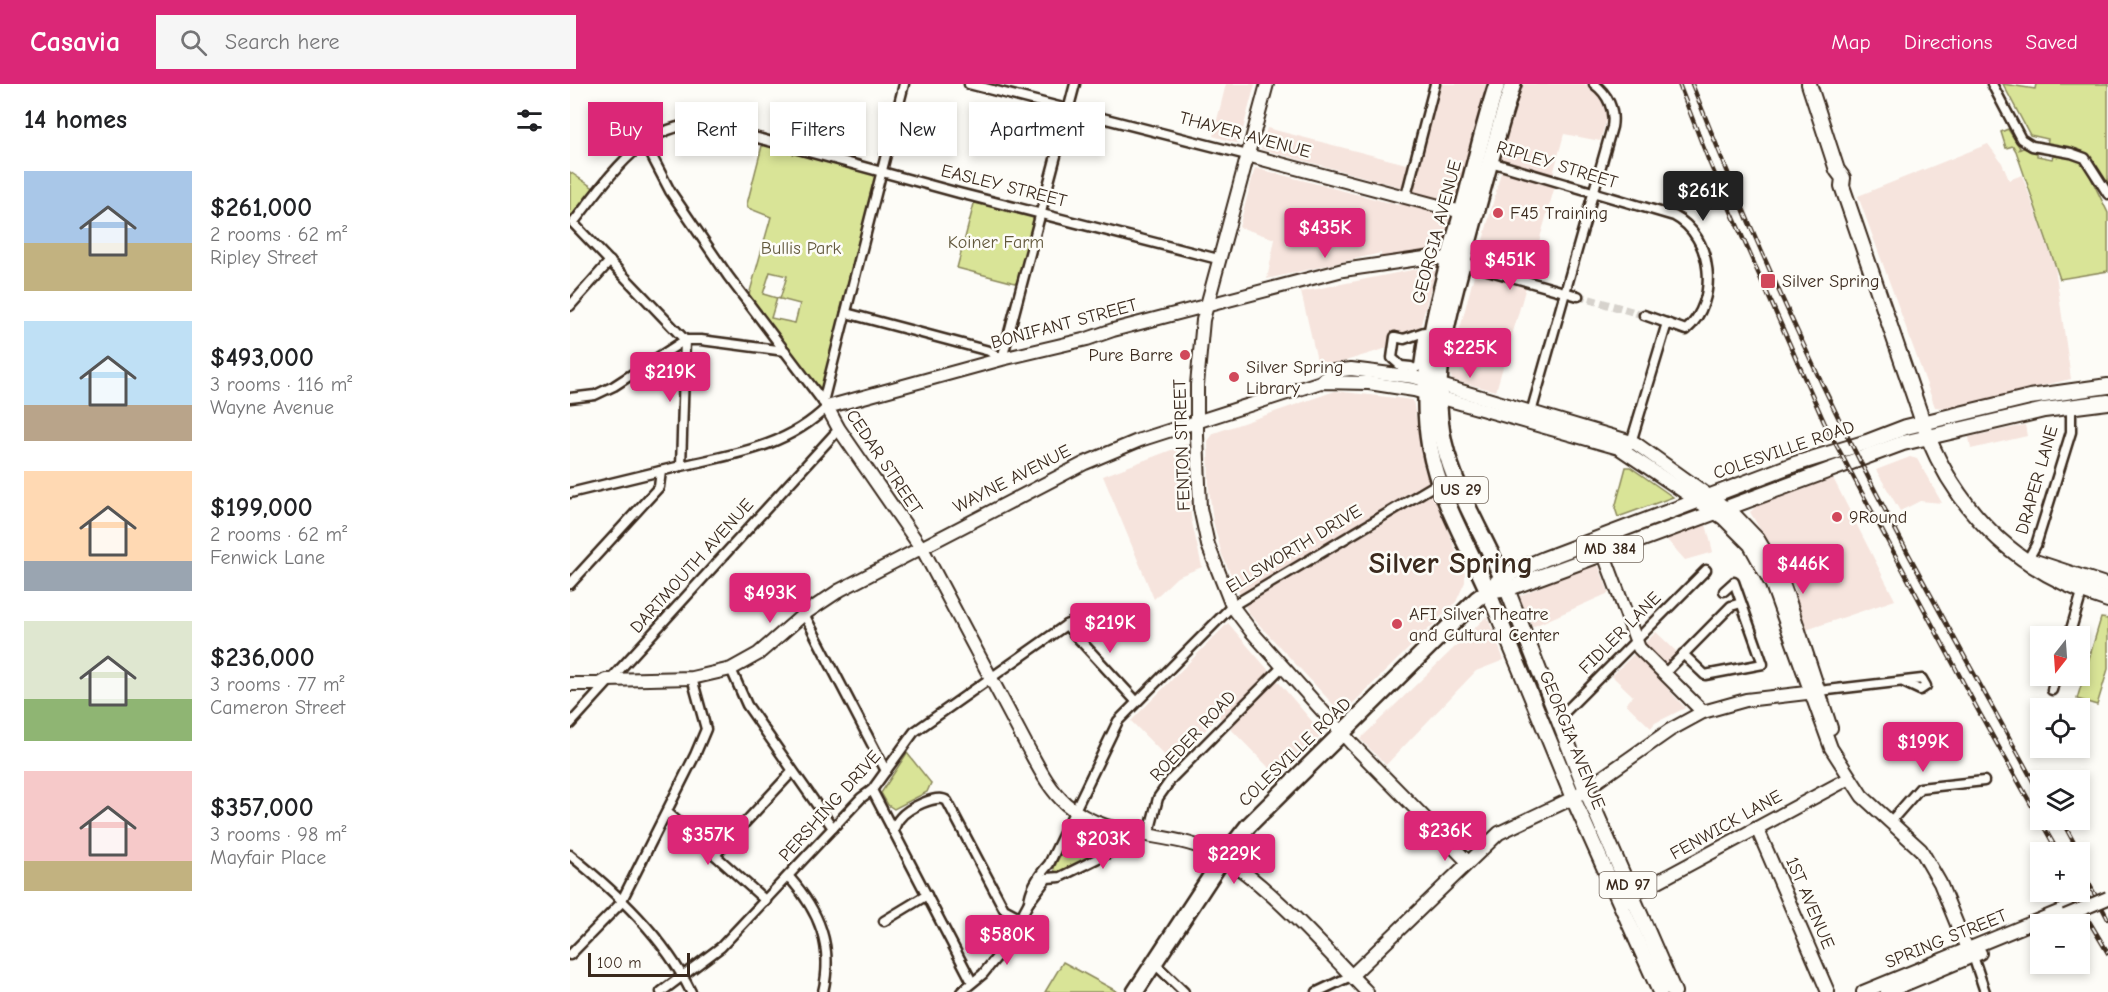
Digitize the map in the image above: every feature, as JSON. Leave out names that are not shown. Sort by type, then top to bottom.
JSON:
[{"type":"highway","name":"GEORGIA AVENUE","points":[[1488,591],[1440,482],[1430,450],[1424,387],[1427,352],[1456,261],[1483,160],[1497,84]]},
{"type":"highway","name":"GEORGIA AVENUE","points":[[1483,160],[1513,84]]},
{"type":"highway","name":"GEORGIA AVENUE","points":[[1456,261],[1440,391],[1442,431],[1453,473],[1505,583]]},
{"type":"highway","name":"COLESVILLE ROAD","points":[[1135,992],[1223,858],[1248,826],[1488,591],[1505,583]]},
{"type":"main road","points":[[1809,84],[1837,170],[1836,180],[1842,186],[1928,437],[1960,496],[2009,549],[2037,570],[2084,586],[2108,600]]},
{"type":"main road","name":"COLESVILLE ROAD","points":[[1505,583],[1703,499],[1795,464],[1923,422],[2030,397],[2108,387]]},
{"type":"main road","name":"COLESVILLE ROAD","points":[[1505,583],[1603,552],[1837,465],[1928,437],[2071,405],[2108,402]]},
{"type":"main road","name":"GEORGIA AVENUE","points":[[1505,583],[1586,790],[1674,992]]},
{"type":"main road","points":[[2084,586],[2108,586]]},
{"type":"main road","name":"GEORGIA AVENUE","points":[[1488,591],[1574,798],[1660,992]]},
{"type":"main road","name":"MD 97","points":[[1535,701],[1544,702],[1559,738],[1568,746]]},
{"type":"street","points":[[825,404],[904,84]]},
{"type":"street","name":"THAYER AVENUE","points":[[969,84],[1043,102]]},
{"type":"street","points":[[1070,102],[1075,84]]},
{"type":"street","name":"FENTON STREET","points":[[1267,84],[1218,259],[1206,306],[1200,344],[1197,422],[1200,508],[1216,571],[1232,606],[1282,667],[1467,861]]},
{"type":"street","points":[[1406,196],[1435,84]]},
{"type":"street","points":[[1530,417],[1613,119],[1605,95],[1594,84]]},
{"type":"street","points":[[1992,84],[2021,139],[2032,146],[2085,158],[2108,194]]},
{"type":"street","name":"THAYER AVENUE","points":[[1105,118],[1469,213]]},
{"type":"street","name":"EASLEY STREET","points":[[663,133],[677,125],[694,123],[1218,259]]},
{"type":"street","name":"EASLEY STREET","points":[[610,261],[573,223],[628,156]]},
{"type":"street","name":"CEDAR STREET","points":[[651,156],[670,191],[728,276],[825,404],[838,429],[920,547],[1045,778],[1060,798],[1075,811]]},
{"type":"street","points":[[846,313],[989,351],[1002,359],[1056,156]]},
{"type":"street","name":"RIPLEY STREET","points":[[1483,160],[1674,216],[1692,229],[1704,255],[1708,285],[1700,313],[1686,330],[1667,323]]},
{"type":"street","name":"BONIFANT STREET","points":[[570,493],[743,453],[776,442],[809,425],[825,404],[1087,339],[1343,270],[1432,257],[1456,261],[1578,296]]},
{"type":"street","points":[[570,306],[610,261],[685,340],[681,466]]},
{"type":"street","points":[[1630,446],[1667,323],[1644,315]]},
{"type":"street","points":[[1424,332],[1420,362],[1415,369],[1401,366],[1392,358],[1395,337],[1404,339],[1424,332]]},
{"type":"street","points":[[570,398],[595,394],[614,386],[685,340],[785,351]]},
{"type":"street","name":"WAYNE AVENUE","points":[[570,684],[599,684],[608,680],[692,678],[731,669],[758,654],[804,614],[840,590],[920,547],[1085,462],[1197,422],[1321,382],[1424,387],[1630,446],[1719,509],[1762,562],[1792,627],[1831,748],[1848,779],[1862,796],[1915,844],[1931,867],[1969,954]]},
{"type":"street","name":"DRAPER LANE","points":[[2027,561],[2036,545],[2071,432],[2071,405]]},
{"type":"street","name":"DARTMOUTH AVENUE","points":[[570,724],[838,429]]},
{"type":"street","points":[[570,584],[659,487],[661,471]]},
{"type":"street","name":"ELLSWORTH DRIVE","points":[[962,992],[993,962],[1017,928],[1040,875],[1049,864],[1118,720],[1232,606],[1440,482]]},
{"type":"street","points":[[1603,552],[1639,648],[1666,672],[1703,712]]},
{"type":"street","name":"FIDLER LANE","points":[[1558,719],[1706,570]]},
{"type":"street","points":[[1683,654],[1705,675],[1763,664],[1734,582],[1724,591]]},
{"type":"street","points":[[2072,626],[2084,586]]},
{"type":"street","points":[[1666,672],[1731,606],[1741,603]]},
{"type":"street","points":[[804,614],[886,771]]},
{"type":"street","name":"PERSHING DRIVE","points":[[660,992],[721,947],[766,901],[833,828],[872,790],[914,732],[1066,625],[1091,614]]},
{"type":"street","points":[[1066,625],[1136,701]]},
{"type":"street","name":"ROEDER ROAD","points":[[1149,833],[1158,798],[1172,778],[1282,667]]},
{"type":"street","points":[[731,669],[747,705],[833,828]]},
{"type":"street","name":"WAYNE AVENUE","points":[[570,676],[598,676],[608,680]]},
{"type":"street","points":[[570,955],[600,925],[621,898],[667,812],[706,729],[692,678]]},
{"type":"street","points":[[1317,992],[1352,976],[1467,861],[1505,829],[1574,798],[1656,739],[1703,712],[1746,700],[1903,682]]},
{"type":"street","points":[[2052,690],[2053,686]]},
{"type":"street","points":[[715,855],[792,772]]},
{"type":"street","name":"FENWICK LANE","points":[[1619,902],[1848,779]]},
{"type":"street","points":[[1891,821],[1920,788],[1984,782]]},
{"type":"street","points":[[872,790],[972,982]]},
{"type":"street","points":[[893,831],[901,816],[936,797],[947,801],[1004,909],[1021,918]]},
{"type":"street","points":[[881,810],[901,816]]},
{"type":"street","points":[[1075,811],[1114,829],[1149,833],[1191,844],[1223,858],[1278,904],[1367,992]]},
{"type":"street","points":[[667,812],[766,901]]},
{"type":"street","name":"1ST AVENUE","points":[[1757,828],[1828,992]]},
{"type":"street","name":"ELLSWORTH DRIVE","points":[[1029,902],[1047,878],[1060,877],[1149,833]]},
{"type":"street","points":[[570,855],[621,898],[682,974],[691,992]]},
{"type":"street","points":[[789,877],[807,898],[824,931],[827,956],[823,992]]},
{"type":"street","name":"SPRING STREET","points":[[2062,914],[2108,890]]},
{"type":"street","points":[[884,921],[927,895]]},
{"type":"street","name":"SPRING STREET","points":[[2064,914],[2108,898]]},
{"type":"street","name":"SPRING STREET","points":[[1887,992],[2030,928]]},
{"type":"street","name":"SPRING STREET","points":[[1863,992],[2030,931]]},
{"type":"street","points":[[1969,954],[1984,992]]},
{"type":"street","points":[[1154,963],[1184,992]]},
{"type":"shaded area","points":[[1226,84],[1255,84],[1239,144],[1213,136]]},
{"type":"shaded area","points":[[1434,84],[1487,84],[1445,252],[1380,259],[1381,253],[1267,279],[1275,239],[1239,227],[1255,168],[1398,205],[1404,188],[1261,149],[1267,128],[1410,165]]},
{"type":"shaded area","points":[[1518,84],[1584,84],[1593,87],[1605,103],[1607,118],[1600,141],[1564,134],[1552,178],[1500,162],[1498,159]]},
{"type":"shaded area","points":[[1988,144],[2002,163],[2009,180],[2022,175],[2041,227],[2055,267],[2071,379],[1947,408],[1935,407],[1858,196]]},
{"type":"shaded area","points":[[1501,172],[1555,186],[1496,391],[1452,380],[1449,371]]},
{"type":"shaded area","points":[[1437,265],[1417,339],[1319,369],[1301,292]]},
{"type":"shaded area","points":[[1335,391],[1413,400],[1424,468],[1465,574],[1465,582],[1456,602],[1342,714],[1249,614],[1222,555],[1213,521],[1209,489],[1208,441],[1214,433]]},
{"type":"shaded area","points":[[2025,425],[2027,436],[1971,449],[1969,437]]},
{"type":"shaded area","points":[[1187,444],[1191,518],[1202,567],[1177,577],[1154,599],[1103,476]]},
{"type":"shaded area","points":[[1910,457],[1917,459],[1942,503],[1920,501],[1900,511],[1876,470]]},
{"type":"shaded area","points":[[1833,478],[1895,600],[1806,630],[1795,602],[1795,589],[1750,512],[1758,505]]},
{"type":"shaded area","points":[[1705,520],[1713,552],[1685,560],[1668,541],[1666,534]]},
{"type":"shaded area","points":[[1594,563],[1599,567],[1609,593],[1532,627],[1519,596]]},
{"type":"shaded area","points":[[1487,616],[1504,660],[1476,671],[1386,765],[1360,739]]},
{"type":"shaded area","points":[[1228,623],[1323,734],[1279,778],[1219,717],[1172,763],[1131,721]]},
{"type":"shaded area","points":[[1656,632],[1678,653],[1657,676],[1685,708],[1655,723],[1651,728],[1626,704],[1633,696],[1612,676]]},
{"type":"green space","points":[[2003,84],[2035,89],[2036,84],[2108,84],[2108,184],[2106,185],[2094,165],[2084,155],[2070,149],[2047,145],[2048,139],[2030,135]]},
{"type":"green space","points":[[2008,129],[2020,148],[2018,150],[2023,148],[2037,152],[2037,156],[2052,159],[2054,154],[2072,157],[2085,165],[2093,174],[2091,178],[2108,213],[2108,271],[2060,279],[2016,151],[2013,146],[2006,148],[2001,132]]},
{"type":"green space","name":"Bullis Park","points":[[763,142],[770,144],[770,156],[813,156],[877,174],[855,254],[823,402],[747,302],[771,217],[748,208],[747,204]],"holes":[[[770,272],[787,276],[780,299],[800,304],[795,323],[771,318],[777,298],[763,294]]]},
{"type":"green space","points":[[570,172],[595,189],[570,223]]},
{"type":"green space","name":"Koiner Farm","points":[[975,200],[1036,217],[1019,284],[957,268]]},
{"type":"green space","points":[[1626,467],[1630,467],[1673,497],[1618,517],[1615,508]]},
{"type":"green space","points":[[2101,618],[2108,619],[2108,669],[2097,705],[2090,703],[2090,698],[2077,698],[2081,686],[2090,686],[2090,655]]},
{"type":"green space","points":[[907,753],[931,783],[927,792],[894,809],[888,805],[881,793]]},
{"type":"green space","points":[[1081,826],[1117,840],[1117,843],[1061,872],[1055,872],[1054,868],[1074,827]]},
{"type":"green space","points":[[1063,962],[1118,992],[1045,992]]},
{"type":"tunnel","points":[[1578,296],[1644,315]]},
{"type":"railway","points":[[1679,84],[1708,159],[1824,422],[1979,712],[2052,842]]},
{"type":"railway","points":[[1692,84],[1763,254],[1840,421],[1913,562],[2030,776]]},
{"type":"railway","points":[[2067,830],[2074,842]]},
{"type":"railway","points":[[2090,885],[2108,919]]},
{"type":"railway","points":[[2078,902],[2108,953]]},
{"type":"place","name":"F45 Training","points":[[1498,213]]},
{"type":"place","name":"Silver Spring","points":[[1768,281]]},
{"type":"place","name":"Pure Barre","points":[[1185,355]]},
{"type":"place","name":"Silver Spring Library","points":[[1234,377]]},
{"type":"place","name":"9Round","points":[[1837,517]]},
{"type":"place","name":"AFI Silver Theatre and Cultural Center","points":[[1397,624]]},
{"type":"district","name":"Silver Spring","points":[[1451,563]]}]
